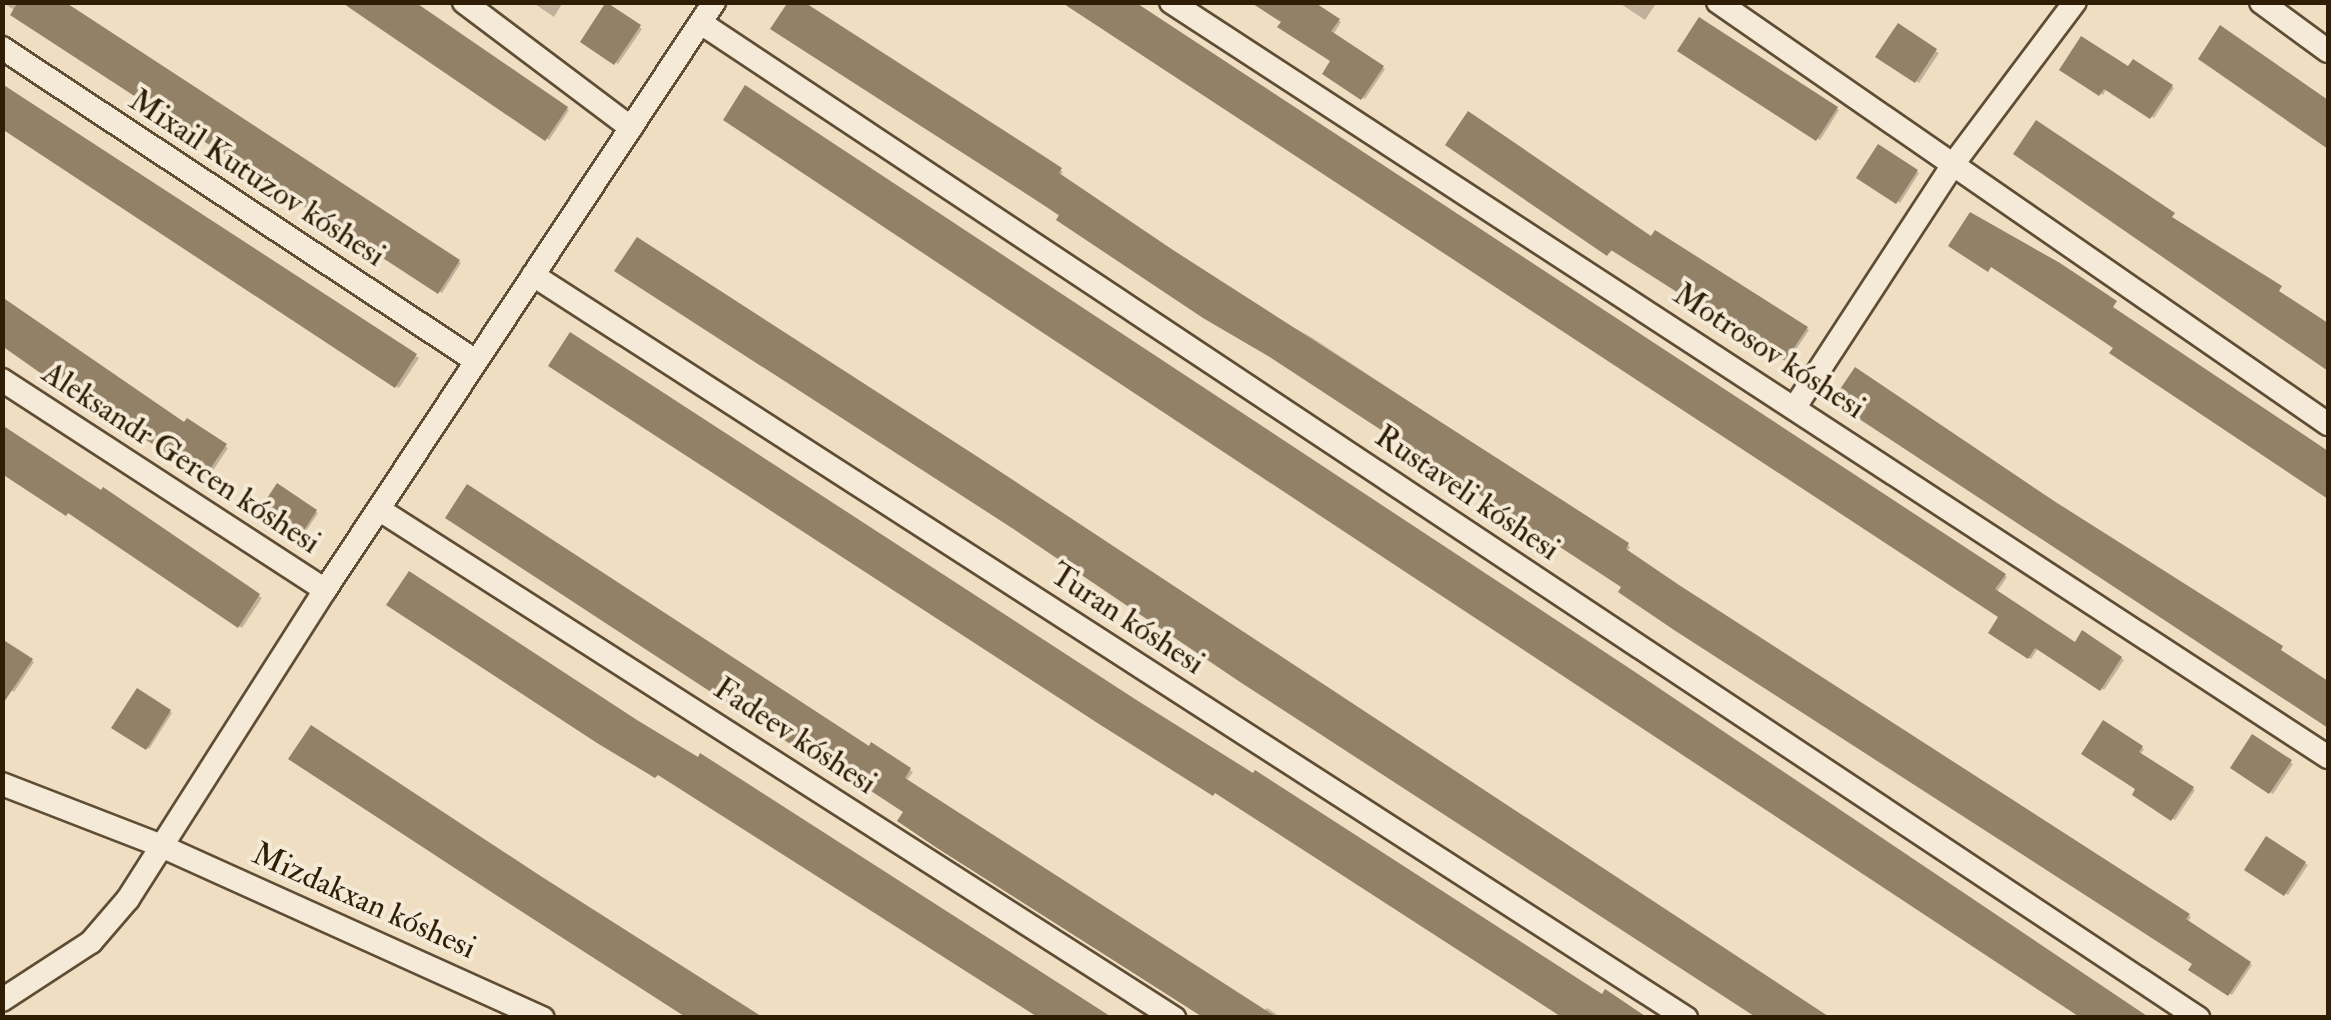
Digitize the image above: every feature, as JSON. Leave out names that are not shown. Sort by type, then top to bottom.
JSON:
[{"type":"street","points":[[464,2],[631,128]]},
{"type":"street","points":[[2,1000],[91,942],[128,899],[325,590],[714,2]]},
{"type":"street","name":"Motrosov kóshesi","points":[[1171,2],[2328,757]]},
{"type":"street","points":[[1718,2],[2328,424]]},
{"type":"street","points":[[1796,407],[1954,163],[2075,2]]},
{"type":"street","points":[[2261,2],[2328,51]]},
{"type":"street","name":"Rustaveli kóshesi","points":[[700,23],[2198,1018]]},
{"type":"street","name":"Mixail Kutuzov kóshesi","points":[[2,48],[476,361]]},
{"type":"street","name":"Turan kóshesi","points":[[534,275],[1686,1018]]},
{"type":"street","name":"Aleksandr Gercen kóshesi","points":[[2,380],[325,590]]},
{"type":"street","name":"Fadeev kóshesi","points":[[380,510],[1174,1018]]},
{"type":"street","name":"Mizdakxan kóshesi","points":[[2,784],[159,845],[542,1018]]},
{"type":"building","points":[[18,2],[65,2],[460,260],[438,294],[10,15]]},
{"type":"building","points":[[341,2],[415,2],[568,107],[545,141]]},
{"type":"building","points":[[606,2],[641,25],[614,65],[580,42]]},
{"type":"building","points":[[788,2],[804,2],[1062,168],[1059,173],[1173,250],[1629,543],[1626,549],[1679,585],[2190,914],[2186,919],[2251,962],[2228,996],[2188,970],[2192,964],[1674,630],[1618,592],[1621,587],[1268,356],[1203,318],[1056,220],[1059,215],[770,29]]},
{"type":"building","points":[[1061,2],[1135,2],[2006,574],[1995,589],[2075,642],[2082,630],[2122,657],[2100,691],[2035,648],[2028,659],[1988,633],[1998,617]]},
{"type":"building","points":[[1250,2],[1314,2],[1340,19],[1331,31],[1384,66],[1361,100],[1322,74],[1330,61],[1277,27],[1281,22]]},
{"type":"building","points":[[1699,17],[1838,107],[1816,141],[1677,51]]},
{"type":"building","points":[[1898,23],[1937,49],[1915,83],[1875,57]]},
{"type":"building","points":[[2220,25],[2328,100],[2328,149],[2198,59]]},
{"type":"building","points":[[2081,36],[2128,66],[2133,59],[2173,85],[2150,119],[2104,89],[2099,96],[2059,70]]},
{"type":"building","points":[[2,84],[417,354],[395,388],[2,129]]},
{"type":"building","points":[[745,85],[1635,672],[2150,1018],[2081,1018],[1004,307],[723,120]]},
{"type":"building","points":[[1468,111],[1651,236],[1655,230],[1808,327],[1785,361],[1611,250],[1607,256],[1445,145]]},
{"type":"building","points":[[2036,120],[2175,213],[2172,217],[2282,286],[2279,291],[2328,323],[2328,371],[2013,154]]},
{"type":"building","points":[[1878,144],[1918,170],[1896,204],[1856,178]]},
{"type":"building","points":[[1970,212],[2117,301],[2113,307],[2328,451],[2328,499],[2109,353],[2113,348],[2055,309],[1991,267],[1988,272],[1948,246]]},
{"type":"building","points":[[637,237],[1831,1018],[1757,1018],[1240,682],[1015,530],[614,271]]},
{"type":"building","points":[[2,297],[184,422],[187,418],[227,444],[204,478],[136,433],[133,438],[2,346]]},
{"type":"building","points":[[570,332],[1138,701],[1253,773],[1255,770],[1602,994],[1605,989],[1648,1018],[1563,1018],[1215,793],[1213,796],[1099,724],[548,366]]},
{"type":"building","points":[[1855,367],[2054,501],[2283,646],[2281,650],[2328,681],[2328,728],[1832,401]]},
{"type":"building","points":[[2,425],[101,490],[103,487],[260,594],[238,628],[68,513],[66,516],[2,474]]},
{"type":"building","points":[[277,483],[317,510],[295,544],[255,517]]},
{"type":"building","points":[[467,484],[869,746],[871,742],[911,768],[905,778],[1278,1018],[1204,1018],[937,848],[897,821],[903,812],[836,768],[833,772],[445,518]]},
{"type":"building","points":[[409,571],[637,720],[698,757],[700,753],[1113,1018],[1039,1018],[658,775],[655,778],[597,743],[386,605]]},
{"type":"building","points":[[2,639],[33,659],[2,705]]},
{"type":"building","points":[[137,688],[171,710],[146,750],[111,728]]},
{"type":"building","points":[[2103,720],[2143,746],[2139,752],[2194,787],[2171,821],[2132,795],[2135,789],[2081,754]]},
{"type":"building","points":[[311,725],[764,1018],[687,1018],[499,897],[288,759]]},
{"type":"building","points":[[2252,734],[2292,760],[2269,794],[2230,768]]},
{"type":"building","points":[[2266,836],[2306,862],[2284,896],[2244,870]]}]
